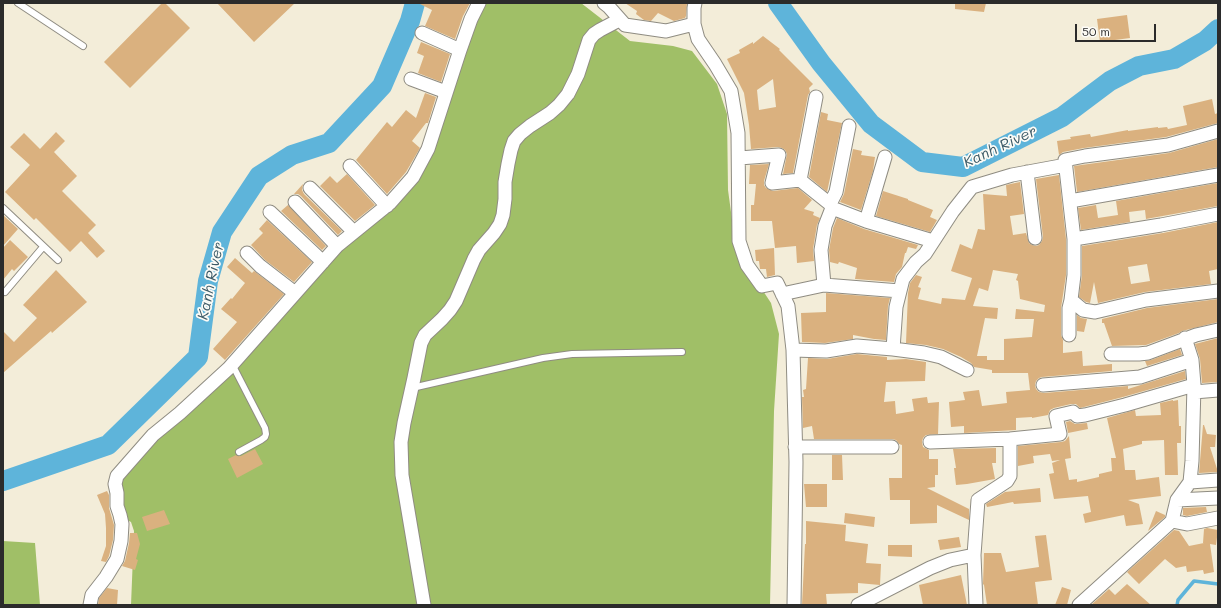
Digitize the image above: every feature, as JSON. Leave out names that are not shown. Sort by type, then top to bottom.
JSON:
[{"type":"street","points":[[695,3],[694,24],[698,39],[731,91],[738,133],[741,247],[747,265],[762,286],[777,283],[788,306],[793,350],[796,462],[794,605]]},
{"type":"street","points":[[609,4],[619,20],[625,25],[666,31],[694,24]]},
{"type":"street","points":[[90,605],[92,594],[106,577],[117,559],[121,541],[122,524],[117,506],[115,484],[117,476],[153,436],[229,368],[337,246],[387,206],[413,177],[428,149],[473,5]]},
{"type":"street","points":[[424,605],[402,474],[400,442],[422,339],[450,310],[456,301],[479,250],[500,224],[503,215],[505,182],[508,164],[514,141],[520,134],[559,105],[568,94],[578,74],[589,40],[600,30],[619,20]]},
{"type":"street","points":[[422,33],[460,50]]},
{"type":"street","points":[[411,79],[446,92]]},
{"type":"street","points":[[800,180],[816,97]]},
{"type":"street","points":[[824,285],[821,250],[825,226],[836,192],[849,126]]},
{"type":"street","points":[[1069,334],[1069,308],[1074,275],[1074,239],[1065,160],[1168,145],[1218,131]]},
{"type":"street","points":[[739,158],[779,155],[772,183],[800,180],[831,206],[866,221],[934,241]]},
{"type":"street","points":[[866,221],[885,157]]},
{"type":"street","points":[[893,349],[896,308],[903,279],[916,262],[925,254],[953,211],[972,187],[1012,175],[1066,165]]},
{"type":"street","points":[[350,166],[387,206]]},
{"type":"street","points":[[1027,172],[1035,238]]},
{"type":"street","points":[[1070,201],[1218,175]]},
{"type":"street","points":[[310,188],[354,232]]},
{"type":"street","points":[[295,202],[337,246]]},
{"type":"street","points":[[270,212],[323,262]]},
{"type":"street","points":[[1074,239],[1218,214]]},
{"type":"street","points":[[247,253],[260,266],[295,293]]},
{"type":"street","points":[[782,294],[824,285],[900,291]]},
{"type":"street","points":[[1071,300],[1084,310],[1095,312],[1146,300],[1218,291]]},
{"type":"street","points":[[1111,354],[1139,354],[1148,352],[1185,338],[1218,330]]},
{"type":"street","points":[[1079,605],[1172,522],[1177,500],[1190,482],[1194,389],[1192,360],[1185,338]]},
{"type":"street","points":[[793,350],[826,351],[857,346],[893,349],[941,357],[968,370]]},
{"type":"street","points":[[1043,385],[1140,377],[1192,360]]},
{"type":"street","points":[[930,442],[1010,439],[1060,434],[1056,416],[1073,412],[1077,416],[1085,415],[1194,389],[1218,390]]},
{"type":"street","points":[[976,605],[974,555],[978,500],[1007,481],[1010,476],[1010,439]]},
{"type":"street","points":[[795,446],[892,447]]},
{"type":"street","points":[[1190,482],[1218,480]]},
{"type":"street","points":[[1177,500],[1218,498]]},
{"type":"street","points":[[1172,522],[1187,524],[1218,518]]},
{"type":"street","points":[[858,605],[930,568],[950,560],[974,555]]},
{"type":"lane","points":[[18,3],[83,46]]},
{"type":"lane","points":[[3,208],[58,260]]},
{"type":"lane","points":[[5,292],[43,247]]},
{"type":"lane","points":[[412,388],[543,358],[572,354],[682,352]]},
{"type":"lane","points":[[232,364],[265,428],[266,434],[261,440],[239,452]]},
{"type":"green space","points":[[475,3],[581,3],[630,41],[673,46],[692,51],[717,84],[727,114],[728,190],[734,234],[748,268],[771,303],[779,334],[774,411],[770,605],[131,605],[134,531],[131,522],[123,518],[117,474],[203,391],[282,305],[402,190],[420,153]]},
{"type":"green space","points":[[3,541],[35,543],[40,605],[3,605]]},
{"type":"building","points":[[162,3],[165,3],[190,28],[130,88],[104,62]]},
{"type":"building","points":[[217,3],[295,3],[254,42]]},
{"type":"building","points":[[418,3],[470,3],[463,16],[455,39],[425,26],[432,10]]},
{"type":"building","points":[[625,3],[687,3],[686,16],[685,18],[674,21],[658,13],[651,21],[644,20],[636,14],[637,11]]},
{"type":"building","points":[[955,3],[986,3],[984,12],[955,9]]},
{"type":"building","points":[[1127,15],[1130,38],[1100,42],[1097,19]]},
{"type":"building","points":[[763,36],[780,49],[779,50],[813,84],[809,88],[810,92],[808,95],[793,173],[783,174],[787,154],[782,148],[751,149],[744,93],[727,59],[740,53],[739,50],[753,42],[753,44]],"holes":[[[773,79],[776,107],[759,110],[757,90]]]},
{"type":"building","points":[[421,42],[450,54],[441,82],[418,73],[424,56],[417,53]]},
{"type":"building","points":[[425,93],[436,97],[428,123],[426,123],[412,141],[420,148],[406,172],[387,194],[356,160],[387,122],[392,127],[406,110],[416,118]]},
{"type":"building","points":[[1212,99],[1215,114],[1218,113],[1218,123],[1166,137],[1084,148],[1063,152],[1059,155],[1057,141],[1071,139],[1070,137],[1090,134],[1091,137],[1128,130],[1158,127],[1167,127],[1168,129],[1187,125],[1183,106]]},
{"type":"building","points":[[821,112],[828,114],[827,120],[842,123],[827,192],[809,177]]},
{"type":"building","points":[[56,132],[65,141],[54,152],[77,176],[62,191],[96,225],[88,233],[105,251],[97,258],[81,241],[70,252],[36,218],[34,220],[5,192],[30,165],[10,147],[24,133],[40,149]]},
{"type":"building","points":[[1218,139],[1218,167],[1077,192],[1074,166],[1169,153]]},
{"type":"building","points":[[853,149],[862,151],[861,155],[875,157],[873,171],[861,210],[840,202],[844,194]]},
{"type":"building","points":[[769,164],[764,181],[766,188],[773,191],[798,188],[812,200],[804,209],[814,212],[813,215],[820,218],[817,225],[813,249],[814,261],[797,263],[796,246],[775,248],[772,221],[751,221],[751,205],[754,205],[756,184],[749,184],[750,165]]},
{"type":"building","points":[[347,174],[375,205],[355,221],[320,186],[330,176],[337,183]]},
{"type":"building","points":[[1059,175],[1066,239],[1066,275],[1061,308],[1063,353],[1082,351],[1083,366],[1112,364],[1112,371],[1042,377],[1036,381],[1036,389],[1039,392],[1044,393],[1128,386],[1128,389],[1185,371],[1186,379],[1080,408],[1076,404],[1071,404],[1054,408],[1050,410],[1048,415],[1032,418],[1016,418],[1016,430],[964,433],[964,426],[951,427],[949,402],[965,400],[963,392],[979,390],[982,406],[1007,403],[1006,392],[1030,390],[1028,373],[992,373],[992,370],[974,367],[971,363],[961,357],[943,349],[926,345],[906,343],[908,293],[910,283],[916,275],[922,277],[918,287],[921,288],[918,299],[941,304],[942,298],[965,300],[972,278],[951,271],[960,244],[972,249],[978,229],[985,230],[983,194],[1007,196],[1006,185],[1020,182],[1024,214],[1010,216],[1013,235],[1026,233],[1029,243],[1036,246],[1039,245],[1043,237],[1036,179]],"holes":[[[993,270],[1018,274],[1016,280],[1018,281],[1020,299],[1045,305],[1044,312],[1016,309],[1015,319],[1034,319],[1032,337],[1004,339],[1004,360],[987,360],[987,356],[977,356],[985,318],[997,319],[998,308],[973,306],[979,288],[988,291]]]},
{"type":"building","points":[[1218,183],[1218,206],[1146,219],[1145,210],[1129,212],[1130,222],[1081,230],[1078,208],[1096,205],[1098,218],[1118,215],[1116,201]]},
{"type":"building","points":[[303,184],[302,190],[304,194],[342,231],[338,235],[301,196],[294,194]]},
{"type":"building","points":[[883,191],[908,199],[933,210],[930,217],[937,220],[930,232],[876,216]]},
{"type":"building","points":[[288,205],[326,246],[322,250],[281,211]]},
{"type":"building","points":[[3,215],[18,229],[3,246]]},
{"type":"building","points":[[837,218],[864,229],[918,245],[916,249],[908,247],[902,267],[896,274],[894,282],[855,279],[857,268],[839,262],[838,264],[830,262],[829,250],[833,228]]},
{"type":"building","points":[[267,220],[312,262],[294,282],[265,260],[251,245],[263,233],[259,229]]},
{"type":"building","points":[[1218,222],[1218,269],[1209,271],[1211,284],[1145,292],[1098,303],[1094,282],[1090,303],[1079,297],[1082,275],[1082,246],[1163,233]],"holes":[[[1147,264],[1150,281],[1131,284],[1128,267]]]},
{"type":"building","points":[[10,240],[28,257],[14,271],[12,269],[3,280],[3,248]]},
{"type":"building","points":[[774,248],[775,275],[767,277],[766,269],[760,269],[759,261],[756,261],[755,250]]},
{"type":"building","points":[[235,258],[252,273],[254,271],[284,294],[225,360],[213,349],[237,322],[221,309],[231,298],[232,299],[245,283],[227,267]]},
{"type":"building","points":[[56,270],[87,302],[3,373],[3,331],[14,342],[37,318],[23,305]]},
{"type":"building","points":[[826,293],[890,298],[888,306],[886,340],[853,335],[853,339],[825,343],[802,342],[801,313],[826,312]]},
{"type":"building","points":[[1218,299],[1218,322],[1182,331],[1146,345],[1112,346],[1104,323],[1102,323],[1102,319],[1147,308]]},
{"type":"building","points":[[1077,315],[1081,318],[1087,319],[1084,332],[1077,331]]},
{"type":"building","points":[[1218,338],[1218,382],[1202,383],[1200,359],[1195,344]]},
{"type":"building","points":[[1180,349],[1182,355],[1147,366],[1145,361]]},
{"type":"building","points":[[857,354],[887,357],[887,360],[906,359],[926,362],[925,381],[886,382],[884,402],[895,401],[896,414],[914,411],[912,399],[927,397],[928,403],[939,402],[938,434],[926,435],[922,442],[923,447],[929,450],[929,459],[938,459],[938,475],[935,475],[935,487],[927,488],[969,509],[969,520],[937,505],[937,523],[910,524],[910,500],[890,500],[889,478],[902,478],[902,445],[896,440],[814,439],[812,426],[803,428],[802,397],[804,397],[803,390],[806,389],[808,358],[827,359]]},
{"type":"building","points":[[1178,400],[1179,426],[1181,426],[1181,443],[1177,443],[1178,475],[1165,475],[1164,440],[1142,441],[1142,444],[1123,449],[1125,470],[1135,470],[1136,480],[1159,477],[1161,496],[1128,500],[1139,504],[1143,524],[1126,526],[1124,515],[1085,523],[1083,514],[1091,512],[1088,496],[1054,499],[1049,474],[1054,473],[1052,463],[1060,460],[1052,461],[1050,454],[1033,456],[1034,463],[1018,466],[1018,446],[1061,442],[1065,441],[1069,436],[1071,458],[1065,459],[1069,480],[1077,479],[1077,482],[1099,477],[1099,474],[1112,471],[1111,458],[1116,458],[1107,418],[1135,410],[1136,416],[1161,415],[1160,403]]},
{"type":"building","points":[[1070,421],[1075,424],[1087,423],[1088,429],[1068,433],[1066,422]]},
{"type":"building","points":[[1203,425],[1207,434],[1216,435],[1215,447],[1210,447],[1218,472],[1199,473]]},
{"type":"building","points":[[996,448],[996,463],[992,463],[995,479],[956,485],[954,468],[956,468],[953,449]]},
{"type":"building","points":[[255,449],[263,464],[237,478],[228,459],[236,455],[241,456]]},
{"type":"building","points":[[832,455],[842,455],[843,480],[832,480]]},
{"type":"building","points":[[804,484],[827,484],[827,507],[806,507]]},
{"type":"building","points":[[1040,488],[1041,502],[1014,504],[1013,502],[987,507],[986,504],[1005,492]]},
{"type":"building","points":[[107,491],[109,495],[109,508],[114,525],[113,540],[106,562],[101,561],[106,546],[105,514],[97,495]]},
{"type":"building","points":[[1206,507],[1207,512],[1187,516],[1183,515],[1183,508]]},
{"type":"building","points":[[164,510],[170,524],[147,531],[142,517]]},
{"type":"building","points":[[1156,511],[1165,515],[1165,517],[1148,531]]},
{"type":"building","points":[[845,513],[875,517],[874,527],[844,523]]},
{"type":"building","points":[[806,521],[846,525],[845,541],[868,544],[866,563],[881,564],[880,585],[858,583],[858,593],[826,594],[827,605],[802,605]]},
{"type":"building","points":[[1207,528],[1218,530],[1216,545],[1210,544],[1214,572],[1204,574],[1203,570],[1187,572],[1186,566],[1176,568],[1165,559],[1139,584],[1127,572],[1174,530],[1179,531],[1189,546],[1204,543],[1204,529]]},
{"type":"building","points":[[130,533],[137,533],[140,544],[135,570],[122,566],[125,561]]},
{"type":"building","points":[[1046,535],[1052,580],[1035,582],[1038,605],[987,605],[983,584],[984,553],[1001,553],[1006,572],[1039,567],[1035,536]]},
{"type":"building","points":[[959,537],[961,547],[940,550],[938,540]]},
{"type":"building","points":[[888,545],[912,545],[912,557],[888,556]]},
{"type":"building","points":[[961,575],[967,605],[923,605],[919,585]]},
{"type":"building","points":[[1127,584],[1151,605],[1091,605],[1109,589],[1115,595]]},
{"type":"building","points":[[1062,587],[1071,590],[1067,605],[1055,605]]},
{"type":"building","points":[[107,588],[118,590],[117,605],[98,605],[99,598]]},
{"type":"waterway","name":"Kanh River","points":[[3,481],[108,445],[198,357],[208,281],[222,232],[259,176],[292,155],[329,143],[382,86],[410,21],[415,3]]},
{"type":"waterway","name":"Kanh River","points":[[778,3],[821,63],[871,124],[922,162],[963,167],[1062,117],[1110,81],[1139,66],[1174,59],[1205,41],[1218,29]]},
{"type":"waterway","points":[[1177,605],[1178,600],[1194,581],[1218,584]]}]
